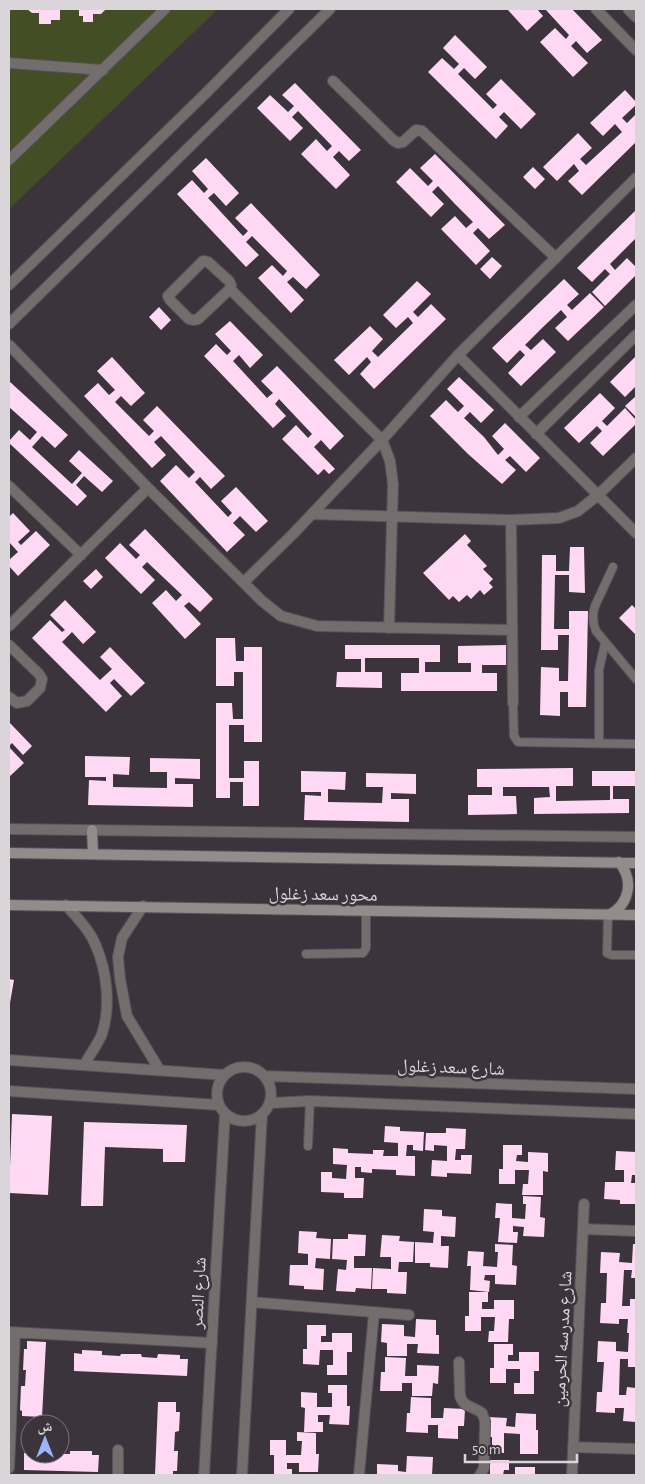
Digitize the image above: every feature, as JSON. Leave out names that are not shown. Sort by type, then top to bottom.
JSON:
[{"type":"main road","points":[[92,830],[92,853]]},
{"type":"main road","name":"محور سعد زغلول","points":[[9,853],[636,863]]},
{"type":"main road","points":[[608,915],[621,907],[628,893],[626,873],[619,862]]},
{"type":"main road","name":"محور سعد زغلول","points":[[9,905],[636,915]]},
{"type":"street","points":[[9,160],[165,9]]},
{"type":"street","points":[[9,286],[289,9]]},
{"type":"street","points":[[9,324],[330,9]]},
{"type":"street","points":[[596,9],[636,50]]},
{"type":"street","points":[[628,9],[636,17]]},
{"type":"street","points":[[9,63],[102,70]]},
{"type":"street","points":[[332,81],[388,136],[398,143],[403,142],[416,130],[422,131],[556,258]]},
{"type":"street","points":[[244,582],[382,440],[458,355],[636,178]]},
{"type":"street","points":[[230,289],[198,319],[193,320],[170,300],[168,296],[205,261],[229,281],[230,289],[382,440],[392,472],[388,628]]},
{"type":"street","points":[[519,417],[636,305]]},
{"type":"street","points":[[536,434],[636,335]]},
{"type":"street","points":[[9,345],[148,488],[262,601],[281,616],[317,626],[512,630]]},
{"type":"street","points":[[458,355],[636,533]]},
{"type":"street","points":[[312,514],[511,520],[566,517],[578,511],[598,495],[636,458]]},
{"type":"street","points":[[9,488],[81,554]]},
{"type":"street","points":[[9,626],[148,488]]},
{"type":"street","points":[[511,520],[513,703]]},
{"type":"street","points":[[9,645],[39,674],[42,684],[27,701],[17,703],[9,697]]},
{"type":"street","points":[[9,828],[636,837]]},
{"type":"street","points":[[66,905],[86,929],[96,945],[106,985],[106,1010],[102,1034],[85,1064]]},
{"type":"street","points":[[143,906],[122,938],[118,957],[120,979],[128,1016],[158,1069]]},
{"type":"street","points":[[9,1060],[225,1075]]},
{"type":"street","points":[[245,1067],[265,1076],[271,1089],[270,1103],[262,1114],[253,1119],[243,1121],[233,1119],[222,1109],[217,1089],[220,1081],[231,1070],[245,1067]]},
{"type":"street","name":"شارع سعد زغلول","points":[[265,1076],[636,1089]]},
{"type":"street","points":[[9,1092],[222,1109]]},
{"type":"street","points":[[270,1103],[310,1101],[636,1114]]},
{"type":"street","name":"شارع النصر","points":[[204,1475],[212,1343],[222,1109]]},
{"type":"street","points":[[242,1475],[262,1114]]},
{"type":"street","name":"شارع مدرسه الحرمين","points":[[572,1475],[584,1204]]},
{"type":"street","points":[[583,1229],[636,1231]]},
{"type":"street","points":[[252,1302],[409,1315]]},
{"type":"street","points":[[359,1475],[374,1313]]},
{"type":"street","points":[[9,1468],[12,1332],[212,1343]]},
{"type":"street","points":[[460,1362],[461,1400],[469,1407],[482,1413],[485,1421],[484,1468],[480,1475]]},
{"type":"street","points":[[573,1446],[636,1449]]},
{"type":"street","points":[[118,1450],[118,1475]]},
{"type":"lane","points":[[613,567],[593,612],[593,625],[636,679]]},
{"type":"lane","points":[[599,744],[599,670],[606,643]]},
{"type":"lane","points":[[513,703],[514,736],[518,742],[636,744]]},
{"type":"lane","points":[[306,954],[363,953],[366,948],[366,911]]},
{"type":"lane","points":[[608,915],[607,953],[636,956]]},
{"type":"lane","points":[[308,1146],[310,1101]]},
{"type":"green space","points":[[9,9],[218,9],[9,209]]},
{"type":"building","points":[[27,9],[60,9],[60,20],[51,20],[51,24],[39,24],[39,13],[32,13]]},
{"type":"building","points":[[79,9],[105,10],[101,14],[93,14],[93,22],[83,22],[83,16],[79,16]]},
{"type":"building","points":[[507,9],[537,9],[543,16],[527,31]]},
{"type":"building","points":[[545,9],[572,9],[602,40],[587,53],[576,41],[571,46],[588,63],[573,77],[540,42],[555,28],[566,39],[569,35]]},
{"type":"building","points":[[455,35],[487,67],[475,79],[464,68],[458,74],[493,109],[497,105],[486,94],[501,79],[536,114],[521,129],[504,112],[499,117],[508,126],[496,139],[428,72],[442,58],[454,69],[459,64],[443,48]]},
{"type":"building","points":[[295,83],[361,150],[349,161],[339,151],[333,157],[350,175],[336,189],[301,154],[316,139],[327,151],[332,146],[298,111],[292,117],[303,128],[290,141],[257,108],[270,95],[288,112],[294,106],[282,95]]},
{"type":"building","points":[[625,90],[636,102],[636,105],[622,118],[627,123],[636,114],[636,142],[582,195],[568,181],[579,171],[574,164],[557,181],[543,167],[578,133],[592,148],[580,159],[586,165],[622,132],[615,124],[603,136],[590,123]]},
{"type":"building","points":[[435,154],[505,225],[489,239],[478,228],[473,233],[490,251],[476,265],[441,229],[455,216],[466,228],[473,222],[438,186],[432,192],[444,204],[431,217],[396,182],[410,168],[428,186],[433,181],[420,168]]},
{"type":"building","points":[[206,158],[239,193],[226,206],[214,193],[208,198],[243,236],[248,231],[235,218],[251,203],[320,275],[306,289],[293,277],[287,282],[304,300],[291,313],[258,278],[272,265],[283,276],[287,271],[252,236],[246,242],[259,255],[246,267],[177,194],[192,180],[204,193],[208,189],[192,171]]},
{"type":"building","points":[[533,167],[545,179],[535,189],[523,177]]},
{"type":"building","points":[[636,210],[636,238],[610,264],[615,270],[627,258],[636,267],[636,275],[605,306],[592,292],[610,274],[605,269],[592,282],[577,268]]},
{"type":"building","points":[[492,257],[502,266],[490,279],[480,269]]},
{"type":"building","points":[[564,279],[579,294],[567,305],[572,310],[590,293],[604,307],[568,341],[555,328],[567,317],[561,310],[543,327],[525,345],[531,350],[543,339],[556,352],[521,386],[508,373],[525,355],[520,350],[507,363],[492,348]]},
{"type":"building","points":[[417,281],[431,294],[413,312],[418,317],[431,304],[446,319],[374,389],[360,374],[371,362],[367,357],[349,375],[334,360],[370,326],[383,339],[372,351],[378,357],[413,323],[408,317],[396,328],[383,315]]},
{"type":"building","points":[[159,307],[171,320],[161,330],[149,317]]},
{"type":"building","points":[[230,321],[263,355],[250,368],[239,355],[233,361],[267,398],[273,393],[261,381],[277,366],[344,436],[330,450],[321,440],[314,447],[335,469],[329,474],[324,469],[318,475],[282,439],[296,425],[308,438],[312,434],[279,399],[275,404],[286,416],[273,428],[204,356],[216,344],[227,355],[231,351],[215,334]]},
{"type":"building","points":[[636,356],[636,386],[625,397],[610,382]]},
{"type":"building","points":[[112,357],[145,393],[131,406],[121,396],[115,402],[149,436],[154,431],[143,420],[157,406],[225,476],[211,489],[200,477],[195,482],[228,517],[232,513],[221,501],[236,487],[268,521],[256,532],[240,516],[233,523],[245,535],[227,552],[160,481],[176,465],[189,478],[195,472],[161,436],[154,442],[166,455],[152,468],[84,396],[98,383],[109,395],[115,390],[97,371]]},
{"type":"building","points":[[459,377],[494,410],[481,423],[470,412],[464,418],[484,437],[498,455],[504,449],[492,436],[505,423],[540,458],[526,472],[510,456],[505,460],[516,470],[502,484],[468,454],[430,416],[446,400],[458,412],[464,406],[447,389]]},
{"type":"building","points":[[9,381],[68,435],[55,448],[42,436],[32,447],[72,484],[82,473],[69,461],[79,450],[113,481],[102,492],[84,476],[76,485],[87,496],[77,506],[9,443],[19,430],[30,440],[37,432],[9,407]]},
{"type":"building","points":[[600,393],[615,408],[602,421],[607,426],[625,408],[636,420],[636,424],[603,456],[590,443],[602,431],[597,426],[579,443],[564,428]]},
{"type":"building","points":[[636,396],[636,417],[625,406]]},
{"type":"building","points":[[13,513],[30,531],[18,542],[21,545],[36,531],[50,545],[18,576],[9,566],[9,560],[18,552],[9,542],[9,517]]},
{"type":"building","points":[[145,529],[213,599],[200,612],[189,602],[184,606],[201,624],[185,639],[152,603],[166,590],[176,601],[182,595],[147,562],[142,567],[155,580],[141,594],[105,558],[120,543],[136,559],[140,555],[129,545]]},
{"type":"building","points":[[465,534],[471,541],[467,545],[487,566],[483,569],[493,579],[489,583],[493,587],[484,595],[480,590],[471,599],[467,595],[459,602],[453,596],[449,600],[423,573]]},
{"type":"building","points":[[570,547],[584,547],[585,593],[569,592],[569,575],[555,575],[554,629],[569,629],[569,611],[588,611],[586,707],[568,707],[568,692],[560,692],[560,716],[540,715],[541,667],[559,668],[559,681],[568,681],[569,635],[558,635],[558,650],[541,650],[542,555],[556,555],[556,571],[569,571]]},
{"type":"building","points":[[96,569],[103,577],[91,589],[83,581]]},
{"type":"building","points":[[65,600],[96,632],[83,644],[72,632],[62,642],[100,680],[112,669],[100,657],[110,647],[145,683],[131,696],[114,679],[110,683],[122,696],[106,712],[32,638],[50,620],[62,632],[65,630],[50,615]]},
{"type":"building","points":[[632,605],[636,609],[636,635],[619,618]]},
{"type":"building","points":[[216,638],[235,638],[236,661],[244,661],[244,647],[262,647],[262,742],[244,742],[244,725],[229,725],[229,778],[244,778],[244,761],[259,761],[259,806],[243,806],[243,782],[230,782],[230,798],[216,798],[216,703],[232,703],[233,719],[243,719],[243,672],[234,672],[234,686],[216,686]]},
{"type":"building","points":[[345,645],[440,645],[440,662],[425,662],[425,672],[471,672],[471,663],[458,663],[458,646],[506,645],[506,665],[482,665],[482,673],[497,673],[497,691],[401,691],[401,673],[419,673],[419,658],[365,658],[365,672],[382,672],[382,688],[336,687],[337,672],[361,672],[361,659],[345,659]]},
{"type":"building","points":[[9,722],[32,746],[23,755],[12,743],[9,746]]},
{"type":"building","points":[[9,747],[24,763],[9,777]]},
{"type":"building","points":[[85,756],[130,757],[129,775],[113,774],[113,787],[167,788],[167,772],[150,772],[150,758],[200,759],[200,779],[175,778],[175,784],[193,784],[193,807],[88,805],[89,780],[106,781],[106,777],[85,777]]},
{"type":"building","points":[[573,768],[573,786],[556,786],[556,801],[610,800],[610,786],[592,786],[592,771],[636,771],[636,786],[613,786],[613,799],[629,799],[629,813],[534,814],[534,798],[550,797],[549,787],[503,787],[503,796],[516,796],[517,814],[468,815],[468,795],[492,795],[492,787],[477,787],[477,769]]},
{"type":"building","points":[[301,771],[346,772],[345,790],[328,789],[328,802],[382,803],[383,787],[366,787],[366,773],[416,774],[416,794],[391,793],[391,799],[409,799],[409,822],[304,820],[305,795],[321,796],[321,792],[301,792]]},
{"type":"building","points":[[9,979],[14,980],[10,1003],[9,1003]]},
{"type":"building","points":[[12,1114],[52,1116],[48,1195],[9,1193]]},
{"type":"building","points":[[84,1122],[187,1125],[185,1162],[163,1162],[163,1149],[105,1147],[103,1206],[81,1206]]},
{"type":"building","points":[[385,1126],[400,1127],[400,1131],[424,1132],[423,1151],[413,1150],[413,1145],[407,1145],[406,1156],[415,1156],[415,1176],[396,1175],[396,1170],[372,1169],[372,1173],[361,1172],[361,1167],[355,1167],[355,1178],[364,1178],[363,1198],[344,1198],[344,1193],[321,1192],[321,1172],[332,1172],[332,1178],[346,1179],[347,1165],[333,1164],[333,1148],[348,1149],[348,1153],[373,1154],[373,1150],[384,1150],[383,1156],[398,1156],[398,1143],[384,1142]]},
{"type":"building","points":[[446,1128],[466,1129],[465,1149],[456,1149],[455,1160],[461,1160],[461,1155],[472,1155],[471,1174],[447,1173],[447,1177],[431,1176],[432,1160],[447,1161],[447,1146],[434,1145],[434,1151],[425,1150],[426,1133],[446,1133]]},
{"type":"building","points":[[503,1145],[522,1145],[522,1155],[517,1155],[516,1161],[528,1162],[528,1152],[548,1153],[548,1172],[543,1171],[543,1195],[522,1195],[523,1184],[528,1184],[529,1170],[515,1170],[515,1184],[499,1184],[499,1169],[503,1169]]},
{"type":"building","points":[[616,1151],[636,1152],[636,1175],[632,1175],[631,1183],[636,1183],[636,1204],[620,1204],[620,1200],[604,1199],[605,1182],[624,1182],[624,1170],[615,1170]]},
{"type":"building","points":[[523,1196],[541,1197],[540,1217],[545,1218],[544,1237],[523,1236],[524,1227],[513,1226],[513,1232],[518,1232],[517,1243],[498,1242],[500,1218],[495,1218],[496,1203],[512,1204],[512,1218],[525,1219],[526,1204],[523,1204]]},
{"type":"building","points":[[424,1209],[442,1210],[442,1216],[456,1217],[455,1237],[441,1236],[441,1246],[449,1246],[448,1268],[430,1267],[430,1263],[415,1263],[415,1242],[433,1243],[434,1232],[423,1231]]},
{"type":"building","points":[[299,1231],[317,1232],[316,1238],[331,1239],[330,1259],[316,1258],[315,1268],[324,1269],[323,1290],[304,1289],[304,1286],[289,1285],[290,1265],[308,1265],[308,1254],[298,1253]]},
{"type":"building","points":[[348,1234],[366,1235],[365,1256],[354,1256],[354,1268],[372,1268],[371,1289],[356,1288],[355,1292],[336,1291],[338,1269],[346,1270],[347,1260],[332,1259],[333,1239],[348,1239]]},
{"type":"building","points":[[382,1235],[400,1236],[399,1241],[414,1242],[413,1262],[399,1262],[398,1272],[407,1272],[406,1294],[387,1293],[387,1289],[372,1289],[373,1268],[391,1269],[391,1257],[380,1257]]},
{"type":"building","points":[[495,1244],[513,1245],[512,1265],[517,1266],[516,1285],[495,1284],[495,1275],[485,1275],[484,1280],[490,1281],[489,1292],[470,1290],[471,1266],[467,1266],[468,1251],[484,1252],[483,1266],[497,1267],[498,1252],[495,1252]]},
{"type":"building","points":[[633,1244],[636,1244],[636,1278],[631,1278],[632,1270],[624,1270],[622,1306],[630,1306],[630,1299],[636,1299],[636,1367],[628,1367],[628,1359],[620,1359],[619,1395],[626,1395],[627,1387],[636,1388],[636,1422],[623,1421],[624,1408],[615,1408],[615,1413],[596,1412],[597,1392],[602,1392],[604,1362],[597,1362],[598,1341],[616,1342],[616,1351],[628,1352],[629,1333],[627,1333],[628,1319],[619,1319],[619,1324],[600,1323],[601,1303],[606,1303],[607,1273],[600,1273],[601,1252],[620,1253],[619,1262],[632,1263]]},
{"type":"building","points":[[469,1292],[488,1292],[488,1302],[482,1302],[482,1309],[494,1309],[494,1300],[514,1300],[514,1319],[509,1319],[508,1342],[488,1342],[489,1331],[494,1331],[495,1317],[481,1317],[481,1331],[465,1331],[465,1316],[469,1316]]},
{"type":"building","points":[[416,1319],[436,1320],[436,1335],[439,1335],[439,1354],[417,1353],[418,1344],[407,1344],[407,1356],[387,1356],[387,1343],[381,1342],[382,1324],[404,1325],[404,1336],[415,1337]]},
{"type":"building","points":[[307,1325],[326,1325],[326,1336],[321,1336],[321,1342],[332,1342],[332,1333],[352,1333],[352,1352],[347,1352],[347,1375],[327,1375],[327,1365],[333,1365],[333,1350],[320,1350],[319,1365],[303,1364],[303,1349],[307,1349]]},
{"type":"building","points":[[27,1341],[46,1342],[42,1414],[22,1414],[20,1410],[21,1386],[25,1386],[26,1370],[23,1370],[24,1349],[27,1349]]},
{"type":"building","points":[[494,1344],[513,1344],[513,1355],[508,1355],[508,1361],[519,1361],[519,1352],[539,1352],[539,1371],[534,1371],[534,1394],[514,1394],[514,1383],[520,1383],[520,1369],[506,1369],[506,1383],[490,1383],[490,1368],[494,1368]]},
{"type":"building","points":[[82,1350],[102,1351],[102,1355],[141,1354],[142,1357],[157,1358],[158,1354],[180,1355],[180,1359],[188,1359],[187,1376],[74,1371],[74,1353],[82,1354]]},
{"type":"building","points":[[385,1357],[406,1358],[405,1376],[417,1376],[417,1365],[439,1366],[438,1384],[433,1383],[432,1396],[412,1396],[412,1383],[402,1383],[402,1391],[380,1391],[381,1372],[385,1372]]},
{"type":"building","points":[[328,1385],[347,1385],[347,1406],[350,1406],[349,1425],[329,1424],[330,1415],[318,1415],[318,1422],[323,1422],[323,1432],[304,1432],[305,1408],[301,1407],[301,1392],[317,1393],[317,1407],[332,1407],[332,1393],[328,1393]]},
{"type":"building","points":[[411,1397],[431,1398],[431,1418],[443,1418],[444,1408],[465,1409],[464,1426],[458,1426],[458,1439],[438,1438],[438,1425],[428,1425],[428,1433],[406,1432],[407,1413],[410,1413]]},
{"type":"building","points":[[158,1402],[176,1402],[176,1412],[180,1412],[179,1431],[175,1432],[174,1451],[178,1451],[177,1471],[173,1471],[173,1475],[155,1475]]},
{"type":"building","points":[[516,1413],[536,1414],[538,1454],[520,1454],[520,1434],[504,1433],[504,1453],[492,1452],[492,1437],[488,1437],[488,1417],[507,1418],[506,1426],[515,1427]]},
{"type":"building","points":[[297,1432],[316,1433],[316,1454],[319,1454],[318,1472],[299,1472],[299,1463],[287,1463],[287,1469],[292,1469],[292,1475],[274,1475],[274,1455],[270,1455],[270,1440],[286,1440],[286,1455],[301,1455],[302,1441],[297,1441]]},
{"type":"building","points":[[70,1451],[92,1451],[92,1455],[99,1455],[98,1472],[24,1470],[24,1464],[70,1464]]},
{"type":"building","points":[[407,1456],[433,1457],[432,1475],[377,1475],[377,1464],[398,1465],[398,1471],[406,1472]]},
{"type":"building","points":[[490,1460],[509,1460],[509,1470],[504,1470],[503,1475],[490,1475]]},
{"type":"building","points":[[515,1467],[535,1467],[535,1475],[515,1475]]}]
